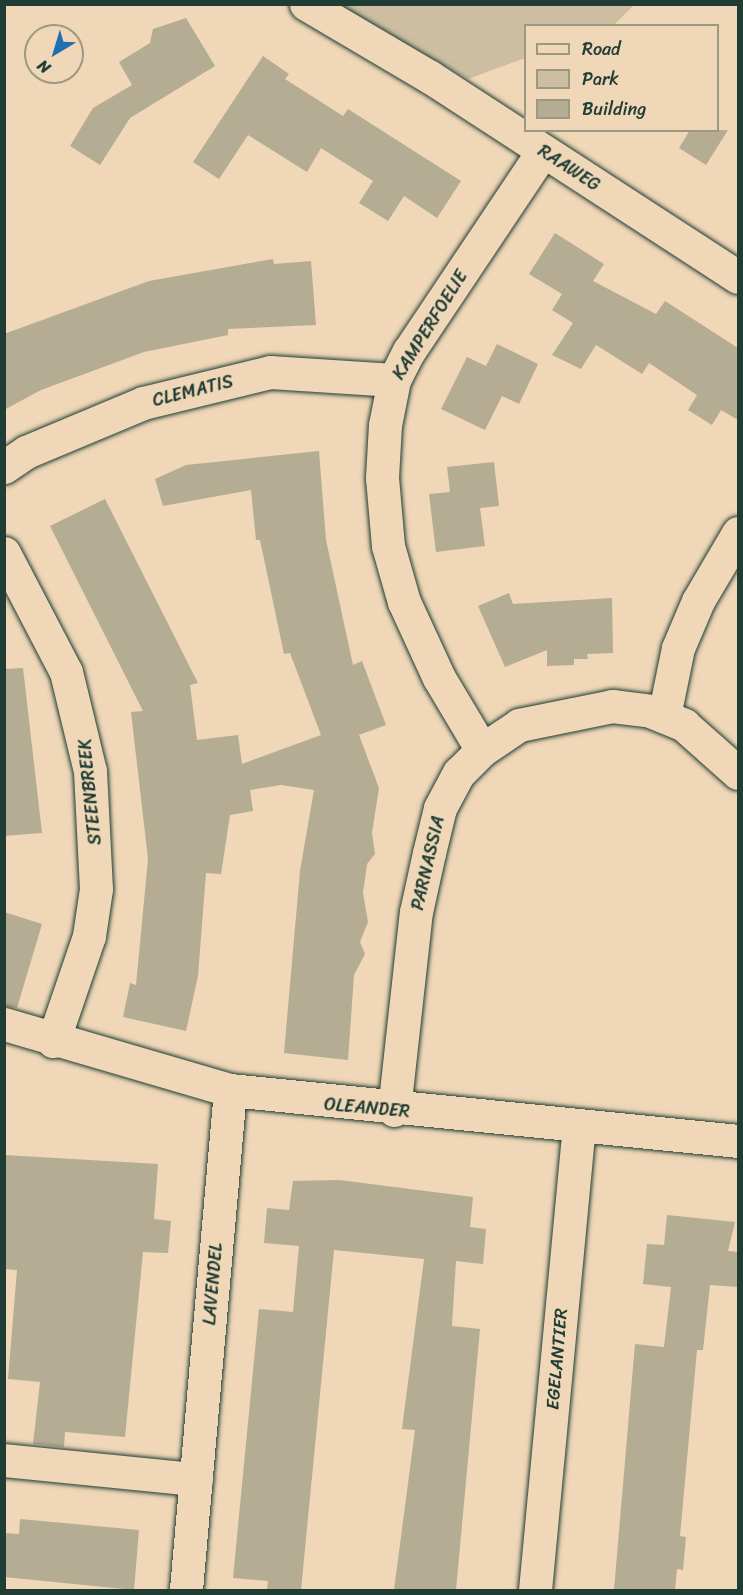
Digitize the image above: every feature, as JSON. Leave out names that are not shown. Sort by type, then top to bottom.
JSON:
[{"type":"street","name":"RAAWEG","points":[[306,4],[738,277]]},
{"type":"street","name":"KAMPERFOELIE","points":[[482,750],[409,613],[388,546],[382,478],[394,380],[542,152]]},
{"type":"street","name":"CLEMATIS","points":[[4,467],[26,452],[143,404],[270,372],[394,380]]},
{"type":"street","points":[[664,716],[678,648],[698,601],[738,533]]},
{"type":"street","name":"STEENBREEK","points":[[4,553],[66,672],[90,771],[96,889],[89,936],[53,1041]]},
{"type":"street","name":"PARNASSIA","points":[[394,1110],[416,912],[429,853],[440,808],[459,773],[482,750],[519,725],[564,713],[612,706],[664,716],[684,725],[738,773]]},
{"type":"street","name":"OLEANDER","points":[[4,1024],[53,1041],[230,1090],[394,1110],[738,1142]]},
{"type":"street","name":"LAVENDEL","points":[[186,1589],[230,1090]]},
{"type":"street","name":"EGELANTIER","points":[[535,1590],[579,1127]]},
{"type":"street","points":[[4,1460],[196,1479]]},
{"type":"green space","points":[[335,5],[634,5],[615,24],[524,24],[524,58],[468,79]]},
{"type":"building","points":[[186,18],[215,66],[130,118],[100,165],[70,146],[93,108],[132,85],[119,62],[150,43],[153,29]]},
{"type":"building","points":[[263,56],[289,74],[285,79],[343,116],[348,109],[461,181],[437,218],[404,196],[388,221],[359,203],[373,181],[321,148],[307,172],[248,135],[219,179],[193,162]]},
{"type":"building","points":[[728,130],[706,165],[679,148],[689,132]]},
{"type":"building","points":[[555,233],[604,264],[593,281],[656,314],[665,301],[738,348],[738,420],[721,410],[712,425],[688,410],[697,395],[649,363],[642,374],[596,345],[581,369],[552,355],[573,323],[552,310],[562,294],[529,274]]},
{"type":"building","points":[[273,259],[274,264],[311,261],[316,325],[228,329],[228,335],[144,352],[41,390],[4,410],[4,334],[149,281]]},
{"type":"building","points":[[497,344],[538,364],[519,404],[502,396],[485,430],[441,409],[467,357],[486,366]]},
{"type":"building","points":[[319,451],[326,540],[353,665],[362,661],[386,725],[359,735],[379,788],[372,833],[375,854],[367,864],[363,893],[368,922],[360,942],[365,954],[354,975],[348,1060],[284,1053],[300,871],[314,790],[281,785],[250,790],[253,811],[230,815],[221,874],[206,873],[198,976],[186,1031],[123,1017],[130,983],[136,985],[148,859],[131,712],[143,711],[50,526],[105,499],[198,683],[190,685],[197,740],[238,735],[242,764],[321,735],[290,653],[284,654],[260,540],[256,540],[251,490],[163,506],[155,479],[186,465]]},
{"type":"building","points":[[494,462],[499,506],[480,508],[485,546],[436,552],[429,494],[450,492],[447,467]]},
{"type":"building","points":[[509,593],[513,604],[612,598],[613,653],[587,654],[588,659],[574,659],[574,665],[547,666],[547,650],[505,667],[478,606]]},
{"type":"building","points":[[23,668],[42,833],[4,836],[4,669]]},
{"type":"building","points":[[4,912],[42,924],[17,1008],[4,1006]]},
{"type":"building","points":[[4,1155],[158,1164],[154,1219],[171,1221],[168,1253],[143,1252],[125,1437],[65,1432],[64,1447],[33,1444],[40,1382],[8,1379],[17,1270],[4,1269]]},
{"type":"building","points":[[339,1180],[473,1197],[470,1227],[486,1229],[483,1264],[456,1261],[452,1326],[480,1329],[456,1590],[394,1590],[415,1430],[402,1429],[424,1259],[334,1250],[301,1590],[267,1590],[268,1581],[233,1578],[259,1309],[293,1312],[299,1246],[264,1243],[267,1208],[289,1210],[293,1181]]},
{"type":"building","points":[[667,1215],[735,1222],[728,1251],[738,1252],[738,1287],[710,1285],[703,1350],[697,1350],[680,1536],[686,1537],[683,1570],[677,1569],[675,1590],[614,1590],[635,1344],[664,1347],[671,1287],[643,1284],[647,1244],[664,1245]]},
{"type":"building","points":[[20,1519],[139,1530],[134,1590],[4,1577],[4,1533],[19,1534]]}]
